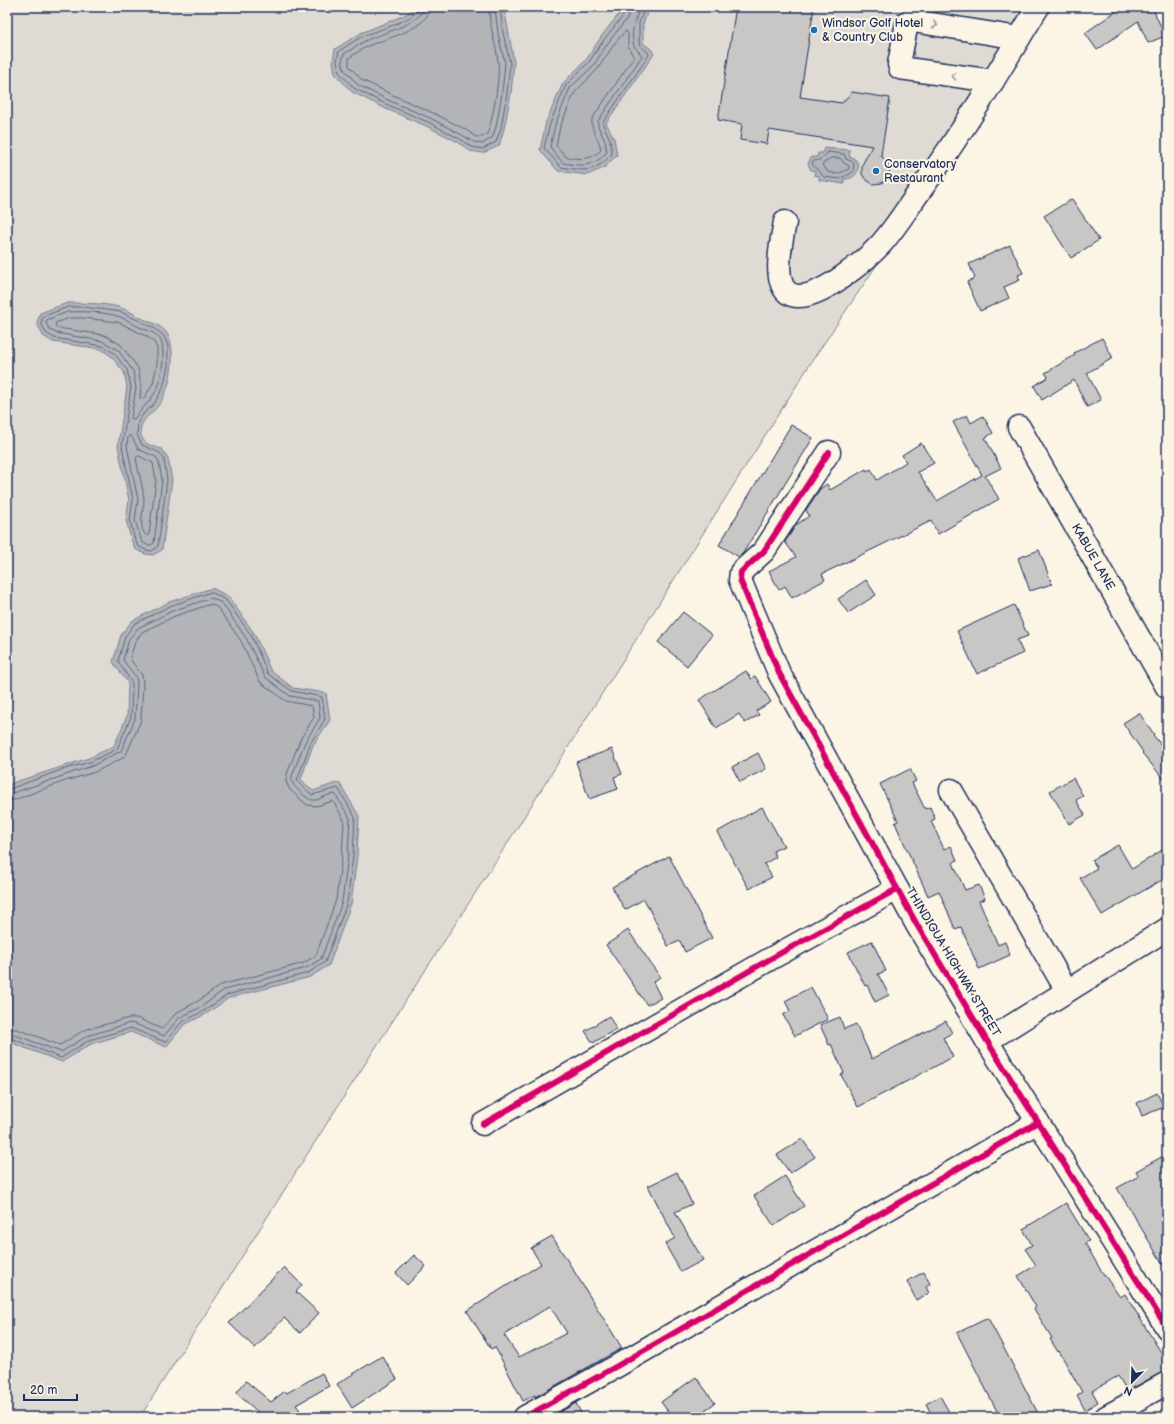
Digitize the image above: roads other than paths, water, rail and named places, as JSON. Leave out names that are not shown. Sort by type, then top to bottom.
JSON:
[{"type":"street","points":[[785,222],[779,273],[781,281],[787,292],[795,296],[808,295],[819,291],[845,275],[863,261],[881,244],[897,224],[993,81],[1038,7]]},
{"type":"street","points":[[993,81],[900,68],[899,64],[907,23],[909,21],[913,21],[1019,38]]},
{"type":"street","name":"KABUE LANE","points":[[1019,427],[1167,686]]},
{"type":"street","name":"THINDIGUA HIGHWAY STREET","points":[[829,452],[764,551],[741,572],[740,580],[779,673],[932,951],[1167,1328]]},
{"type":"street","points":[[951,790],[1067,991]]},
{"type":"street","points":[[483,1124],[770,959],[897,889]]},
{"type":"street","points":[[987,1041],[1167,929]]},
{"type":"street","points":[[525,1417],[617,1366],[1038,1122]]},
{"type":"street","points":[[1106,1417],[1167,1383]]},
{"type":"water","points":[[417,7],[504,7],[514,62],[511,94],[499,146],[483,153],[470,151],[458,142],[426,126],[386,109],[352,92],[335,74],[333,61],[335,49],[361,33],[407,14]]},
{"type":"water","points":[[620,7],[650,7],[643,24],[643,43],[651,49],[654,54],[606,123],[614,138],[617,155],[604,168],[587,175],[558,171],[540,150],[546,122],[563,83],[586,60],[603,34],[619,14]]},
{"type":"water","points":[[824,148],[850,150],[849,156],[857,161],[857,173],[854,176],[844,179],[844,184],[819,180],[819,176],[814,175],[815,171],[811,170],[808,164],[811,157],[817,157],[818,153],[823,153]]},
{"type":"water","points":[[67,303],[96,304],[119,307],[158,326],[166,332],[169,337],[172,360],[167,389],[163,398],[141,426],[141,435],[144,441],[152,446],[162,449],[168,458],[172,480],[162,550],[153,555],[145,554],[135,549],[126,520],[129,500],[118,446],[127,387],[124,372],[111,356],[101,349],[53,342],[43,336],[37,323],[40,313]]},
{"type":"water","points":[[212,588],[228,596],[254,633],[271,671],[293,688],[326,693],[330,720],[313,745],[301,779],[313,791],[339,782],[359,816],[357,856],[351,904],[329,965],[310,977],[229,998],[206,1014],[184,1025],[166,1047],[131,1032],[91,1044],[62,1062],[12,1043],[7,1044],[7,787],[12,783],[89,758],[114,746],[127,716],[128,683],[113,662],[121,635],[132,621],[169,602]]},
{"type":"place","name":"Windsor Golf Hotel & Country Club","points":[[814,30]]},
{"type":"place","name":"Conservatory Restaurant","points":[[876,171]]}]
